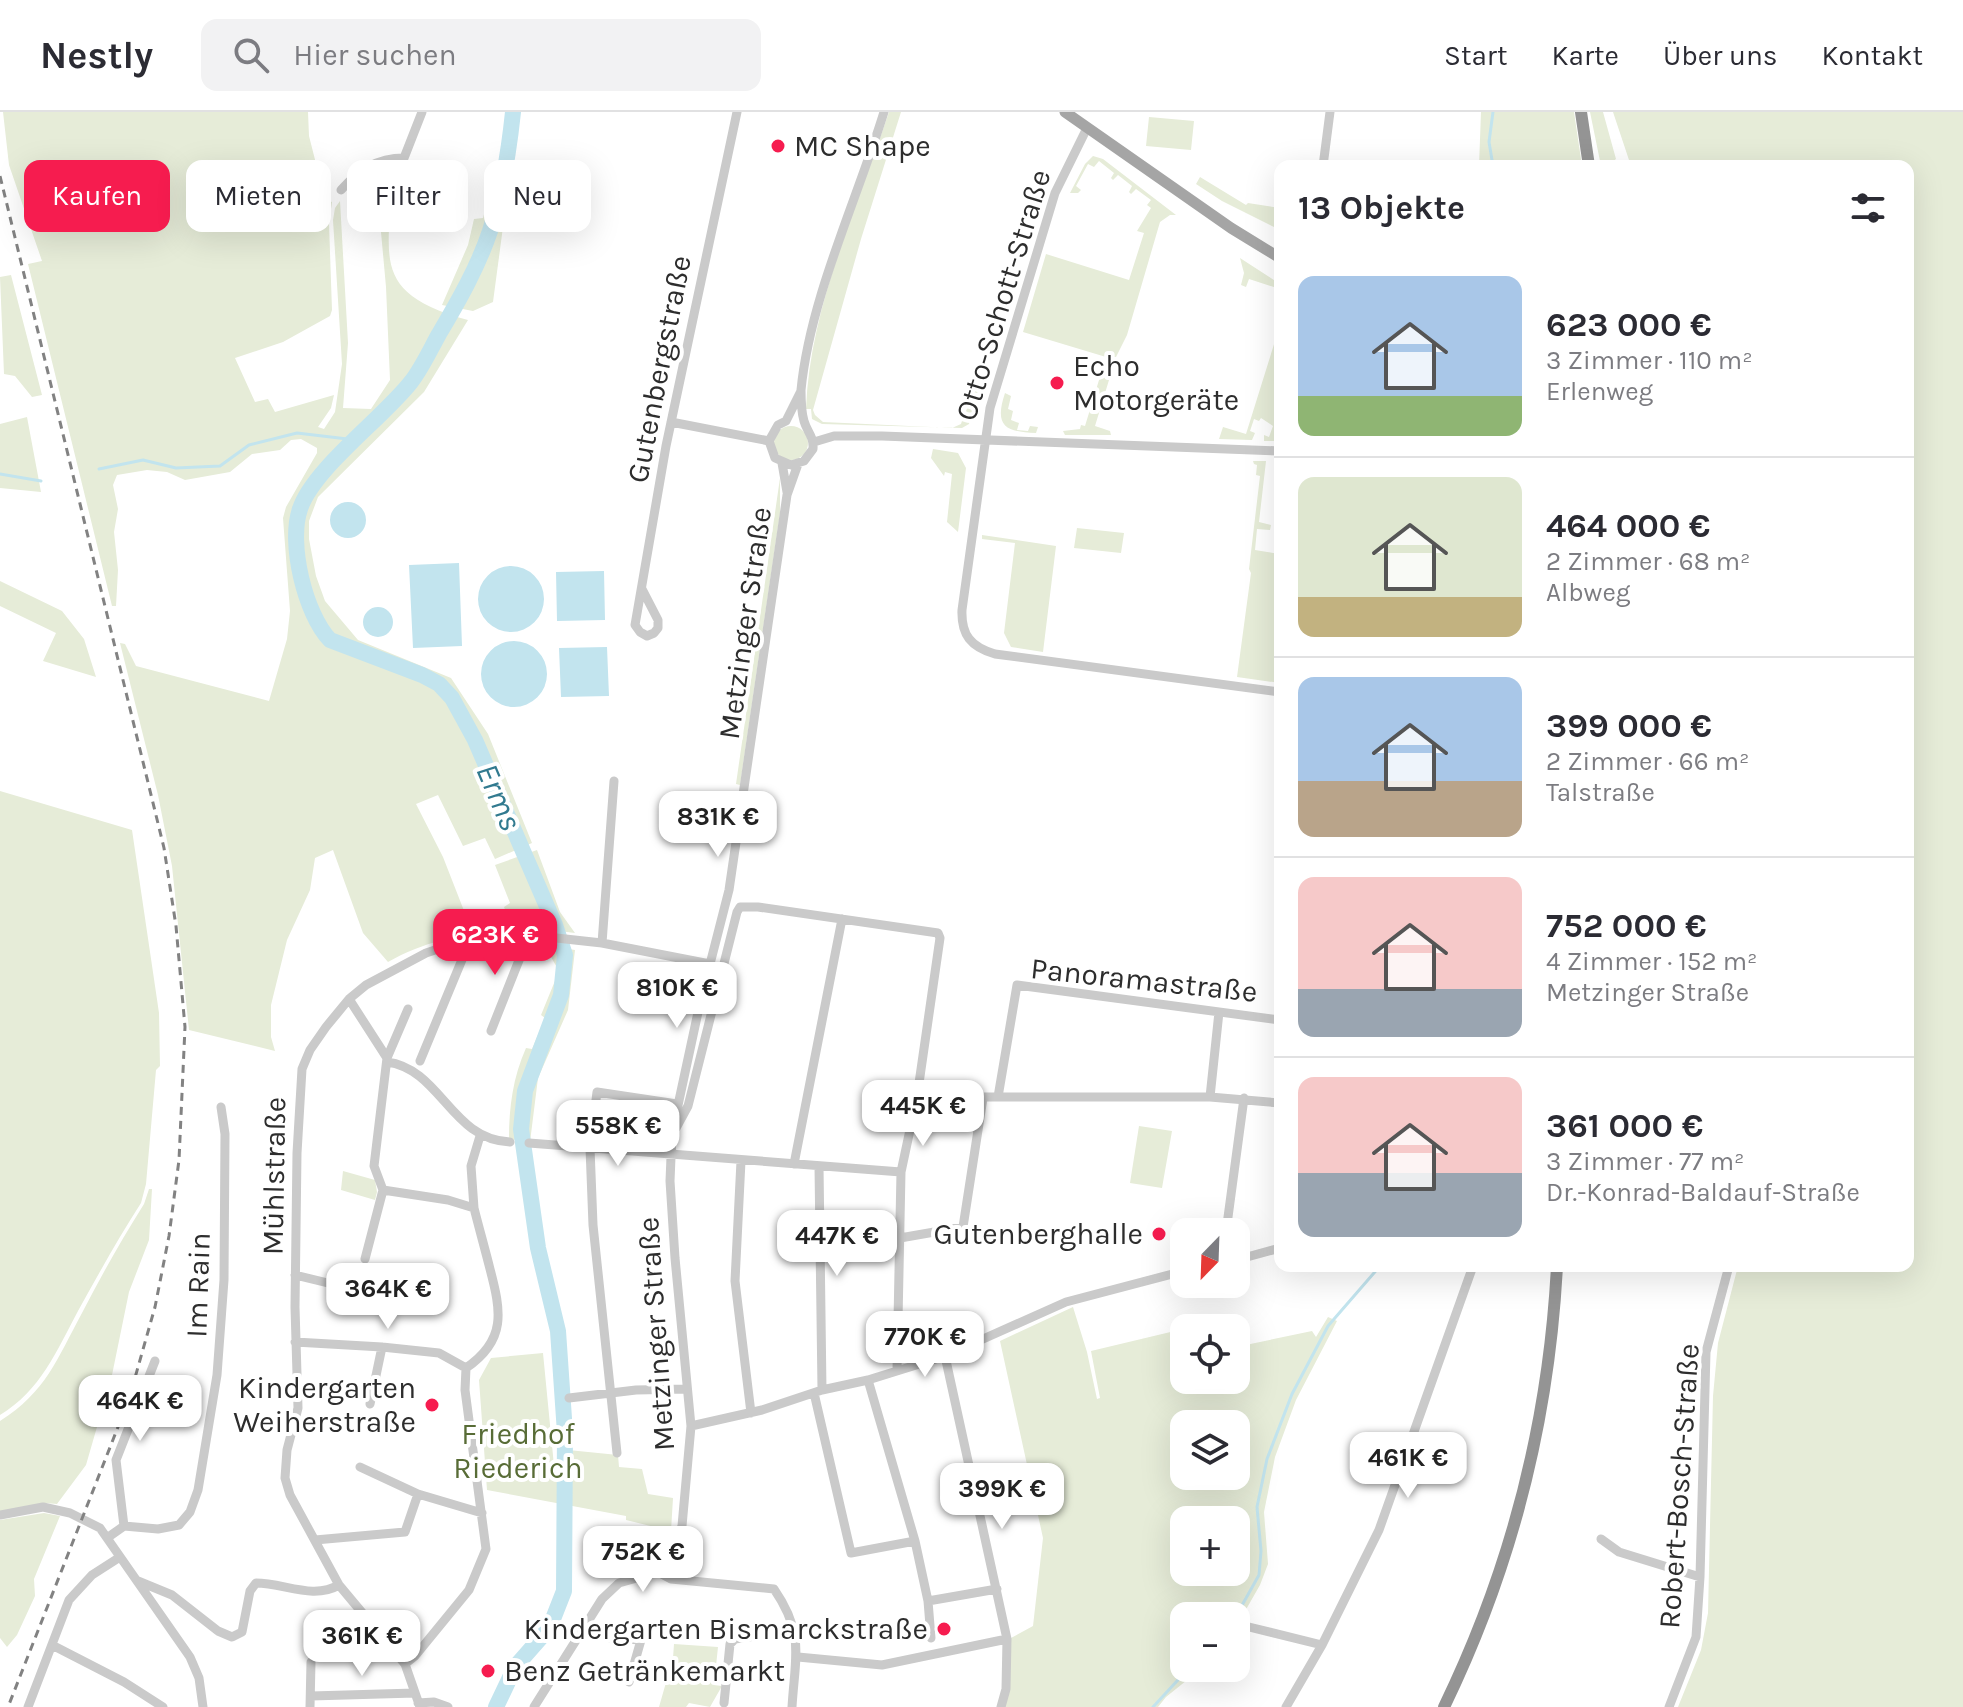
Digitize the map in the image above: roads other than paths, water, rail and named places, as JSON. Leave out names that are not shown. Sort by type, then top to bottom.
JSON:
[{"type":"highway","points":[[1581,112],[1588,160]]},
{"type":"highway","points":[[1444,1707],[1493,1592],[1524,1490],[1546,1382],[1556,1272]]},
{"type":"main road","points":[[1065,112],[1231,228],[1274,254]]},
{"type":"street","points":[[341,190],[352,177],[372,164],[387,158],[404,158],[422,112]]},
{"type":"street","name":"Gutenbergstraße","points":[[642,589],[658,620],[658,628],[647,636],[635,625],[671,422],[737,112]]},
{"type":"street","points":[[786,421],[804,425],[811,432],[814,442],[810,456],[798,464],[782,463],[775,458],[769,441],[778,425],[786,421],[801,391],[822,296],[884,112]]},
{"type":"street","points":[[1324,160],[1330,112]]},
{"type":"street","name":"Otto-Schott-Straße","points":[[1087,128],[1055,193],[990,408],[962,610],[964,631],[975,647],[995,654],[1274,691]]},
{"type":"street","points":[[801,391],[804,425]]},
{"type":"street","points":[[671,422],[769,441]]},
{"type":"street","points":[[814,442],[823,438],[854,436],[1274,451]]},
{"type":"street","name":"Metzinger Straße","points":[[782,463],[787,495]]},
{"type":"street","name":"Metzinger Straße","points":[[658,1572],[669,1560],[682,1526],[691,1426],[676,1274],[670,1156],[672,1133],[729,890],[787,495],[798,464]]},
{"type":"street","points":[[602,943],[614,781]]},
{"type":"street","name":"Metzinger Straße","points":[[672,1133],[688,1106],[740,907],[842,919]]},
{"type":"street","points":[[794,1164],[842,919],[938,933],[940,938],[917,1097],[901,1172],[897,1370]]},
{"type":"street","name":"Mühlstraße","points":[[418,1701],[405,1664],[339,1585],[290,1495],[285,1478],[287,1450],[298,1408],[295,1275],[302,1069],[310,1050],[349,999],[366,985],[426,953],[471,938],[506,934],[579,940],[710,964]]},
{"type":"street","points":[[491,1031],[529,935]]},
{"type":"street","points":[[420,1061],[471,938]]},
{"type":"street","name":"Panoramastraße","points":[[998,1097],[1017,985],[1274,1019]]},
{"type":"street","points":[[349,999],[387,1060],[409,1067],[480,1136],[510,1142]]},
{"type":"street","points":[[365,1259],[383,1190],[374,1166],[387,1060],[408,1009]]},
{"type":"street","points":[[1210,1097],[1219,1012]]},
{"type":"street","points":[[617,1453],[593,1225],[590,1148],[597,1092],[677,1104]]},
{"type":"street","points":[[917,1097],[1210,1097],[1274,1102]]},
{"type":"street","points":[[900,1238],[963,1227],[983,1098]]},
{"type":"street","points":[[1228,1218],[1244,1098]]},
{"type":"street","name":"Im Rain","points":[[124,1526],[158,1529],[179,1525],[190,1512],[198,1490],[212,1414],[220,1336],[225,1144],[221,1107]]},
{"type":"street","points":[[405,1664],[415,1656],[473,1584],[486,1549],[465,1390],[466,1368],[486,1352],[494,1337],[500,1308],[474,1208],[471,1166],[480,1136]]},
{"type":"street","points":[[529,1143],[901,1172]]},
{"type":"street","points":[[741,1161],[735,1281],[751,1413]]},
{"type":"street","points":[[819,1166],[818,1392],[851,1553],[915,1541]]},
{"type":"street","points":[[383,1190],[448,1200],[474,1208]]},
{"type":"street","points":[[1250,1256],[1274,1250]]},
{"type":"street","points":[[1286,1707],[1322,1645],[1379,1530],[1471,1272]]},
{"type":"street","name":"Robert-Bosch-Straße","points":[[1669,1707],[1696,1637],[1706,1352],[1727,1272]]},
{"type":"street","points":[[295,1275],[394,1299]]},
{"type":"street","points":[[691,1426],[751,1413],[945,1356],[1066,1302],[1170,1275]]},
{"type":"street","points":[[295,1342],[439,1353],[466,1368]]},
{"type":"street","points":[[370,1404],[382,1347]]},
{"type":"street","points":[[945,1356],[1007,1639],[1007,1679],[1001,1707]]},
{"type":"street","points":[[107,1538],[124,1526],[116,1460],[155,1361]]},
{"type":"street","points":[[868,1380],[915,1541],[928,1601],[931,1638]]},
{"type":"street","points":[[569,1398],[609,1392],[686,1389]]},
{"type":"street","points":[[360,1467],[418,1494],[482,1513]]},
{"type":"street","points":[[315,1540],[405,1532],[418,1494]]},
{"type":"street","points":[[0,1515],[43,1507],[92,1522],[138,1581],[196,1667],[203,1707]]},
{"type":"street","points":[[1601,1539],[1619,1552],[1637,1559],[1700,1577]]},
{"type":"street","points":[[28,1707],[69,1600],[92,1575],[120,1557]]},
{"type":"street","points":[[534,1707],[583,1627],[614,1587],[658,1572],[671,1579],[774,1589],[789,1610],[794,1630],[798,1657],[792,1707]]},
{"type":"street","points":[[138,1581],[172,1595],[218,1631],[232,1637],[242,1632],[250,1591],[256,1583],[314,1591],[339,1585]]},
{"type":"street","points":[[928,1601],[997,1589]]},
{"type":"street","points":[[583,1627],[609,1638],[641,1640],[629,1682]]},
{"type":"street","points":[[1250,1627],[1322,1645]]},
{"type":"street","points":[[724,1703],[730,1644],[735,1639],[794,1630]]},
{"type":"street","points":[[798,1657],[882,1665],[1007,1639]]},
{"type":"street","points":[[52,1645],[124,1682],[163,1707]]},
{"type":"street","points":[[311,1662],[310,1702],[418,1701],[448,1707]]},
{"type":"water","points":[[348,502],[360,508],[366,520],[360,532],[348,538],[336,532],[330,520],[336,508]]},
{"type":"water","points":[[459,563],[462,646],[413,648],[409,565]]},
{"type":"water","points":[[504,566],[518,566],[530,571],[539,580],[544,599],[542,612],[535,623],[518,632],[504,632],[492,627],[483,618],[478,606],[478,592],[483,580],[492,571]]},
{"type":"water","points":[[604,571],[605,620],[557,621],[556,572]]},
{"type":"water","points":[[378,607],[389,611],[393,622],[389,633],[378,637],[367,633],[363,622],[367,611]]},
{"type":"water","points":[[507,641],[521,641],[533,646],[542,655],[547,674],[545,687],[538,698],[521,707],[507,707],[495,702],[486,693],[481,681],[481,667],[486,655],[495,646]]},
{"type":"water","points":[[607,647],[609,696],[561,697],[559,648]]},
{"type":"waterway","name":"Erms","points":[[513,112],[494,217],[467,284],[411,382],[333,461],[307,494],[300,509],[296,540],[306,596],[330,640],[422,675],[439,684],[452,698],[475,740],[565,955],[561,995],[525,1091],[521,1129],[538,1248],[558,1331],[565,1433],[564,1591],[553,1619]]},
{"type":"waterway","points":[[1492,160],[1489,142],[1493,112]]},
{"type":"waterway","points":[[99,469],[143,460],[176,468],[220,466],[249,445],[297,433],[356,440]]},
{"type":"waterway","points":[[0,474],[41,481]]},
{"type":"waterway","points":[[1244,1602],[1259,1575],[1261,1551],[1257,1507],[1267,1459],[1292,1394],[1328,1326],[1375,1272]]},
{"type":"waterway","name":"Erms","points":[[496,1707],[515,1667],[544,1634]]},
{"type":"waterway","points":[[1153,1707],[1176,1682]]},
{"type":"railway","points":[[0,176],[164,848],[176,926],[185,1027],[179,1160],[155,1307],[129,1399],[8,1707]]},
{"type":"place","name":"MC Shape","points":[[778,146]]},
{"type":"place","name":"Echo Motorgeräte","points":[[1057,383]]},
{"type":"place","name":"Gutenberghalle","points":[[1159,1234]]},
{"type":"place","name":"Kindergarten Weiherstraße","points":[[432,1405]]},
{"type":"place","name":"Kindergarten Bismarckstraße","points":[[944,1629]]},
{"type":"place","name":"Benz Getränkemarkt","points":[[488,1671]]},
{"type":"park label","name":"Friedhof Riederich","points":[[518,1451]]}]
